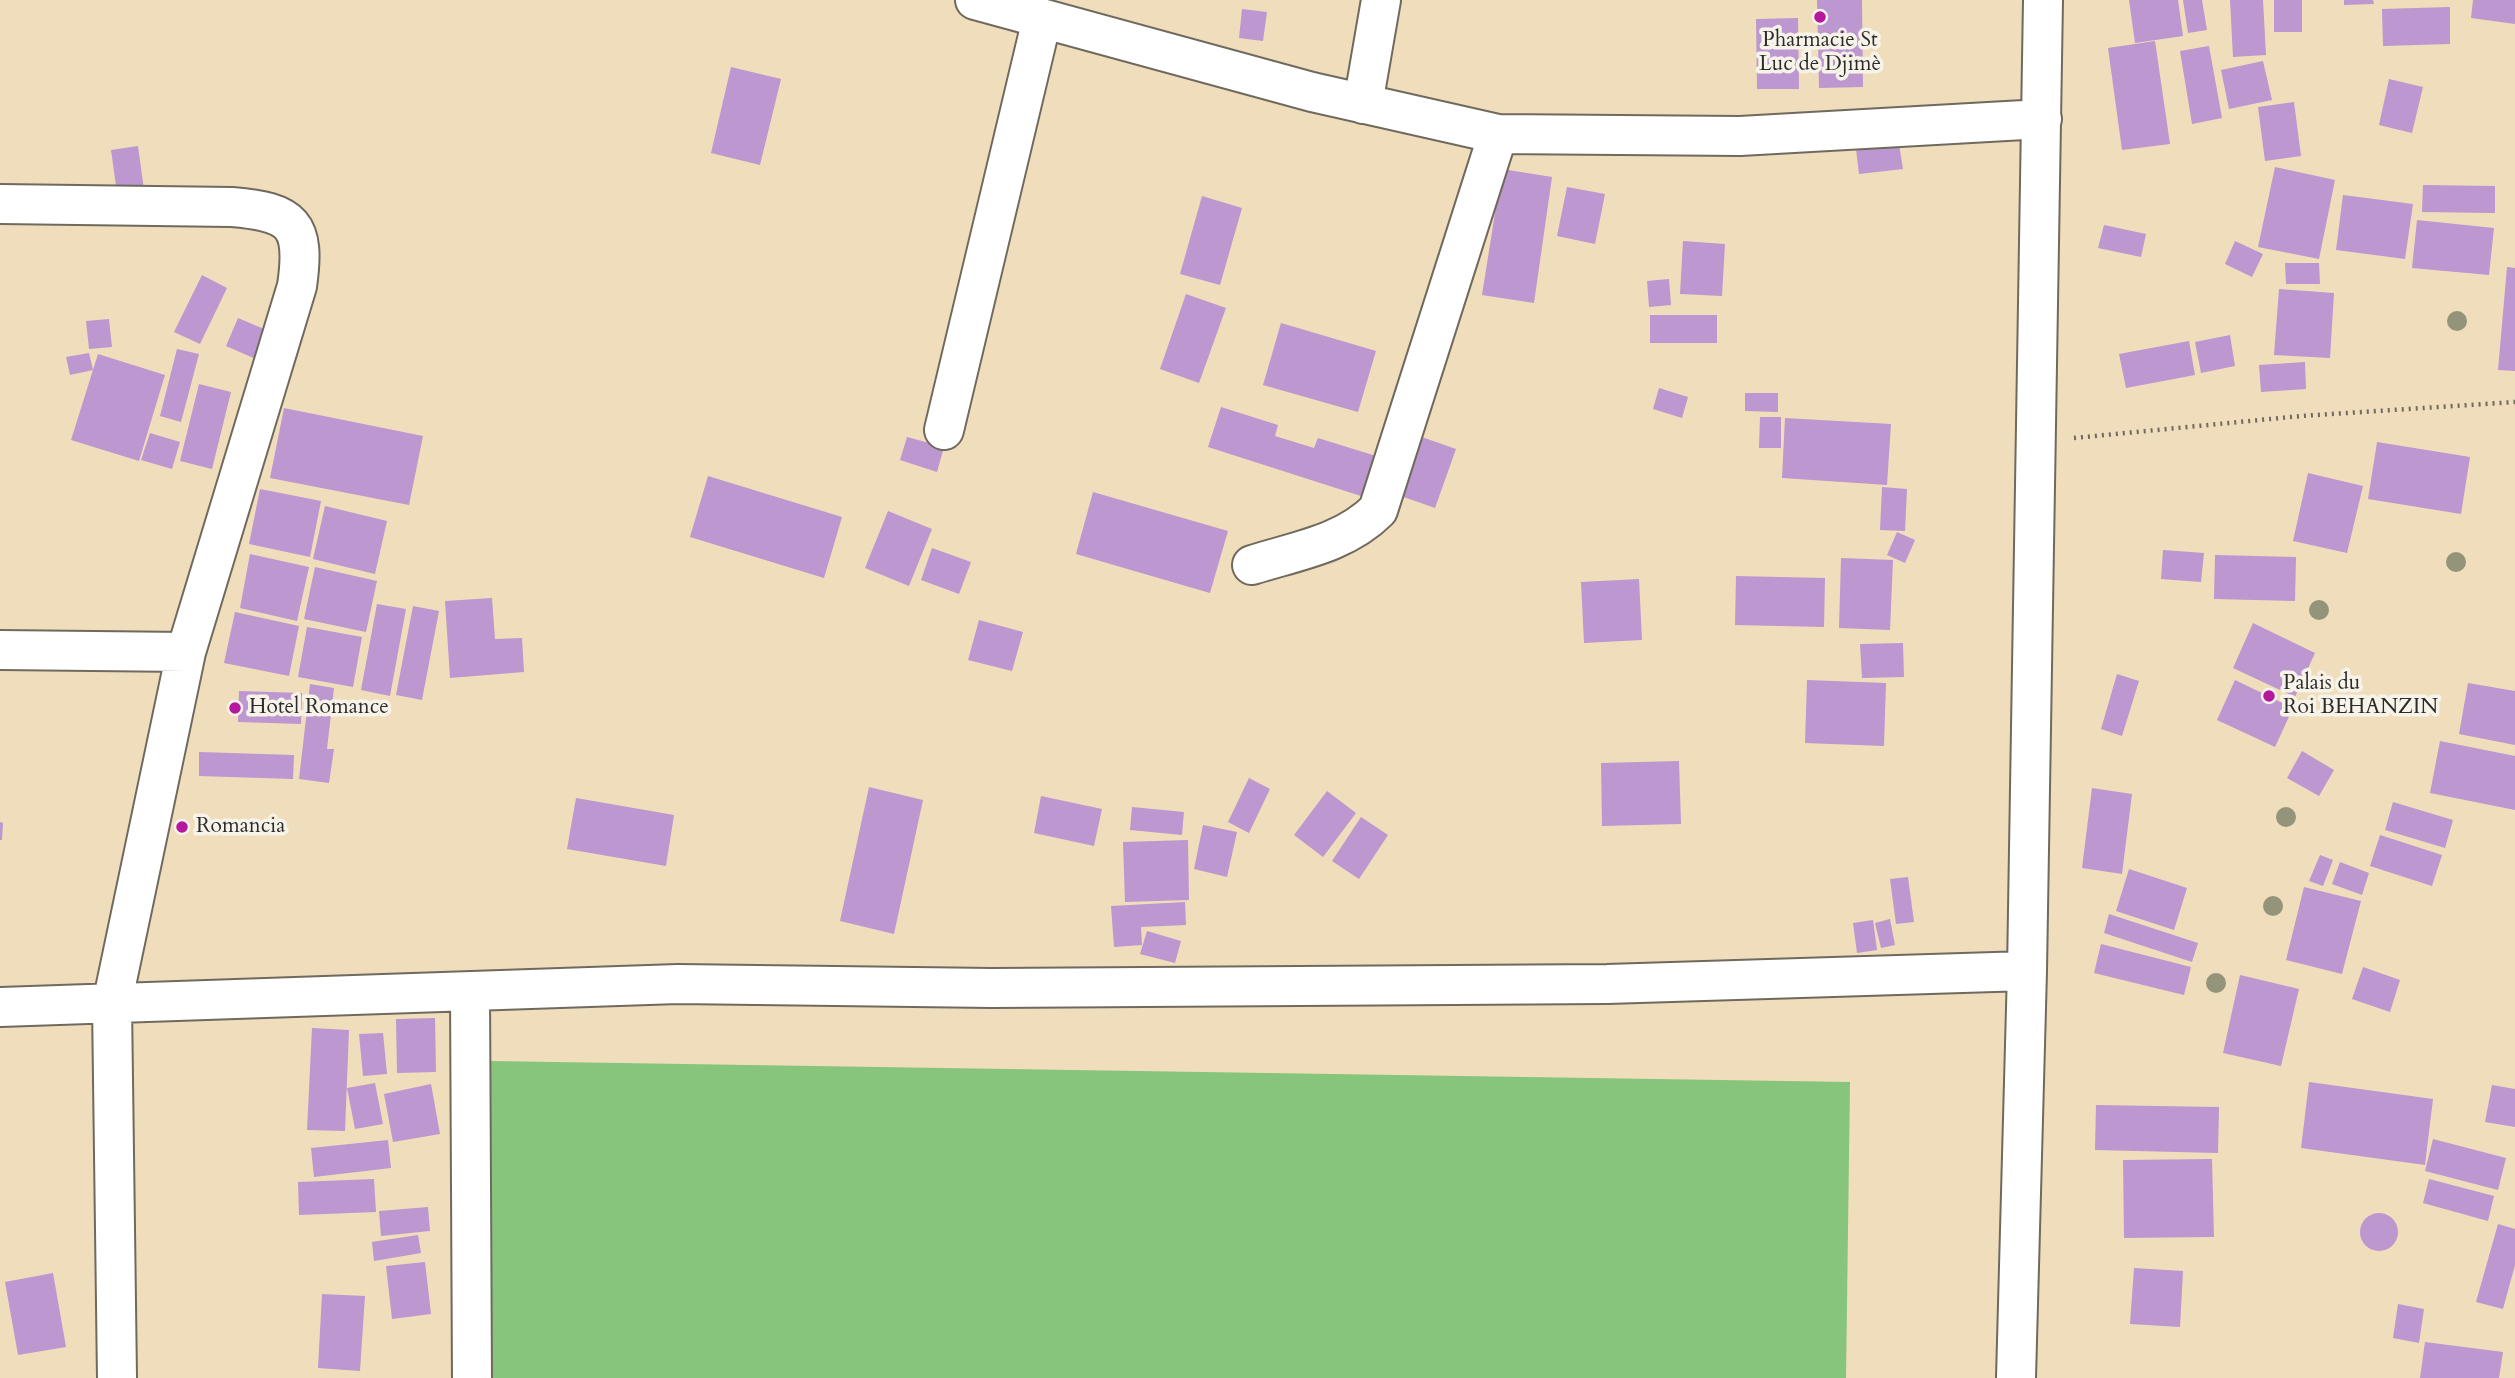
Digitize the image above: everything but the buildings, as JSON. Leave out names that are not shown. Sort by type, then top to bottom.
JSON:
[{"type":"street","points":[[975,0],[1363,104],[1498,134],[1740,136],[2042,119]]},
{"type":"street","points":[[1363,104],[1381,0]]},
{"type":"street","points":[[2016,1378],[2027,971],[2043,0]]},
{"type":"street","points":[[944,430],[1042,19]]},
{"type":"street","points":[[1252,565],[1337,539],[1360,527],[1378,510],[1498,134]]},
{"type":"street","points":[[0,204],[232,207],[269,210],[294,227],[302,252],[297,286],[186,652],[112,1004],[117,1378]]},
{"type":"street","points":[[0,650],[186,652]]},
{"type":"street","points":[[0,1007],[678,984],[992,988],[1607,984],[2027,971]]},
{"type":"street","points":[[470,993],[472,1378]]},
{"type":"path","points":[[2035,442],[2301,416],[2515,402]]},
{"type":"green space","points":[[490,1061],[1850,1082],[1846,1378],[486,1378]]},
{"type":"place","name":"Pharmacie St Luc de Djimè","points":[[1820,17]]},
{"type":"place","name":"Palais du Roi BEHANZIN","points":[[2269,696]]},
{"type":"place","name":"Hotel Romance","points":[[235,708]]},
{"type":"place","name":"Romancia","points":[[182,827]]}]
